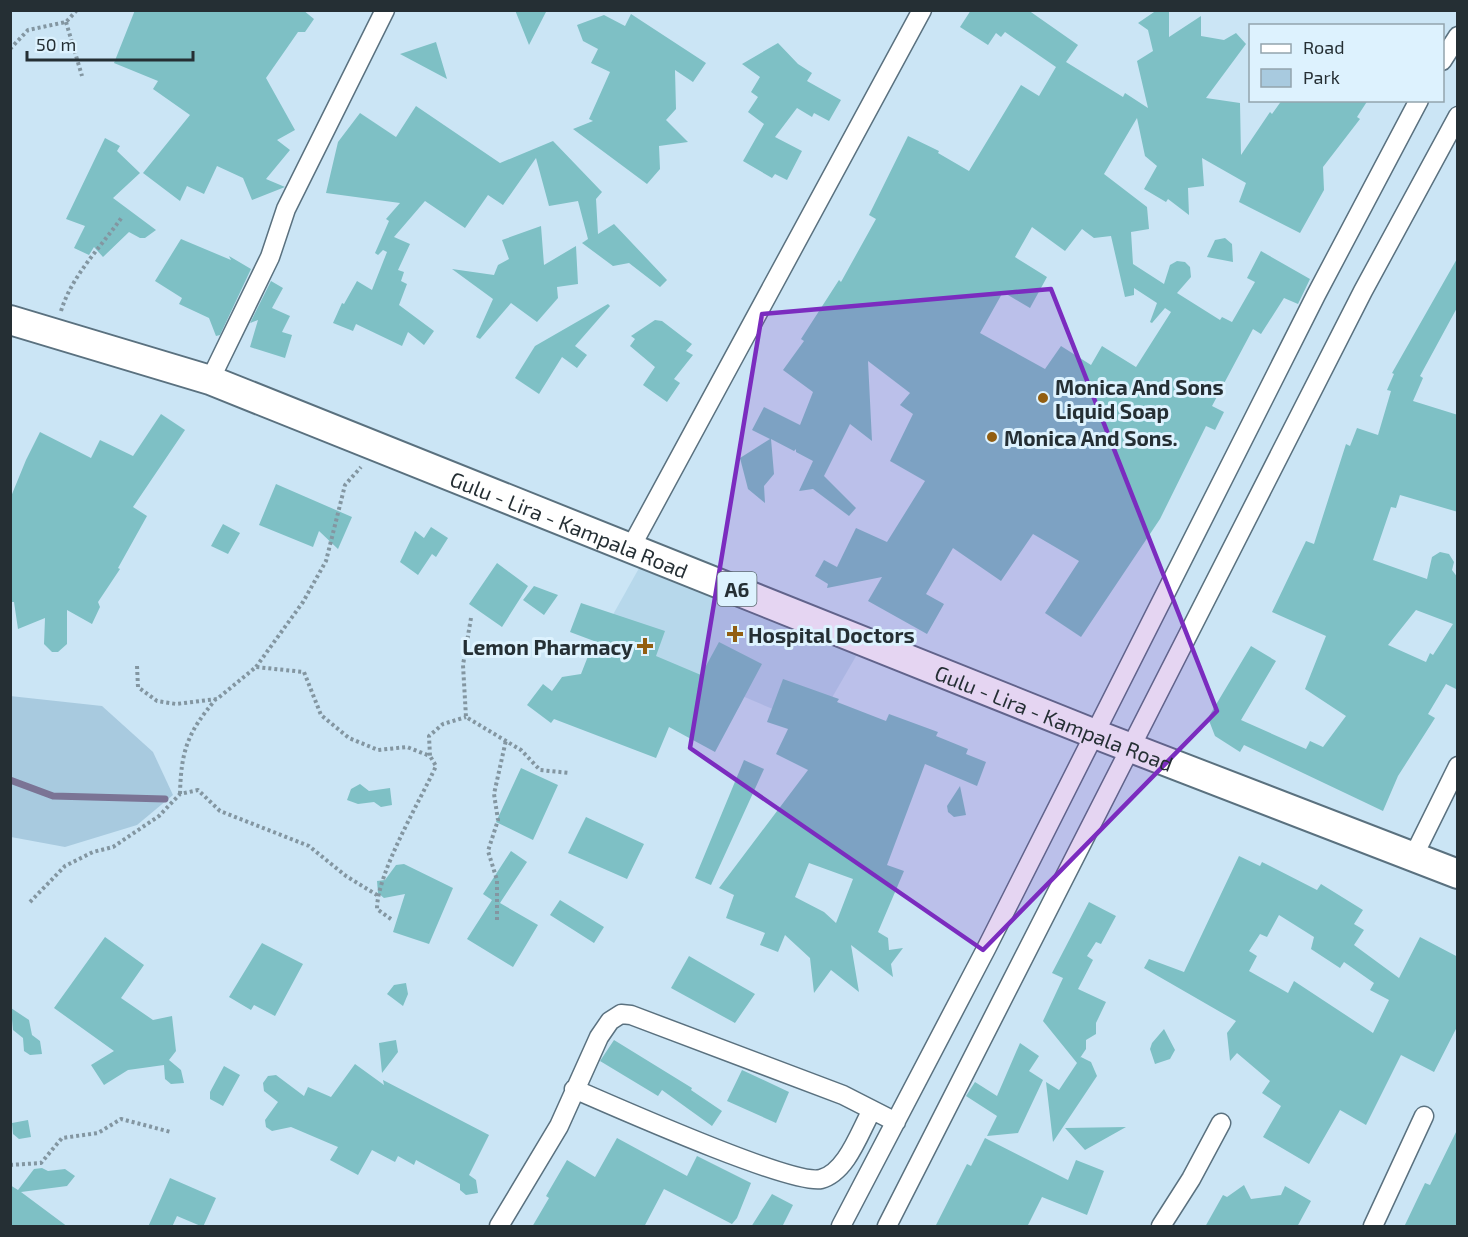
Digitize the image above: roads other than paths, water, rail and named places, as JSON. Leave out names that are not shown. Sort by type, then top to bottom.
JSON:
[{"type":"main road","name":"Gulu - Lira - Kampala Road","points":[[10,320],[210,380],[1095,734],[1458,874]]},
{"type":"street","points":[[210,380],[270,257],[286,208],[385,10]]},
{"type":"street","points":[[631,547],[922,10]]},
{"type":"street","points":[[1444,59],[1458,36]]},
{"type":"street","points":[[841,1227],[1095,734],[1311,305],[1418,102]]},
{"type":"street","points":[[887,1227],[1363,291],[1458,116]]},
{"type":"street","points":[[1413,857],[1458,766]]},
{"type":"street","points":[[499,1227],[548,1146],[599,1037],[610,1021],[621,1014],[631,1015],[843,1095],[896,1122]]},
{"type":"street","points":[[574,1089],[755,1162],[806,1178],[820,1179],[842,1164],[872,1110]]},
{"type":"street","points":[[1373,1227],[1424,1116]]},
{"type":"street","points":[[1161,1227],[1191,1179],[1221,1123]]},
{"type":"waterway","points":[[10,780],[53,796],[165,799]]},
{"type":"place","name":"Monica And Sons Liquid Soap","points":[[1043,398]]},
{"type":"place","name":"Monica And Sons.","points":[[992,437]]},
{"type":"place","name":"Hospital Doctors","points":[[735,634]]},
{"type":"place","name":"Lemon Pharmacy","points":[[645,646]]}]
